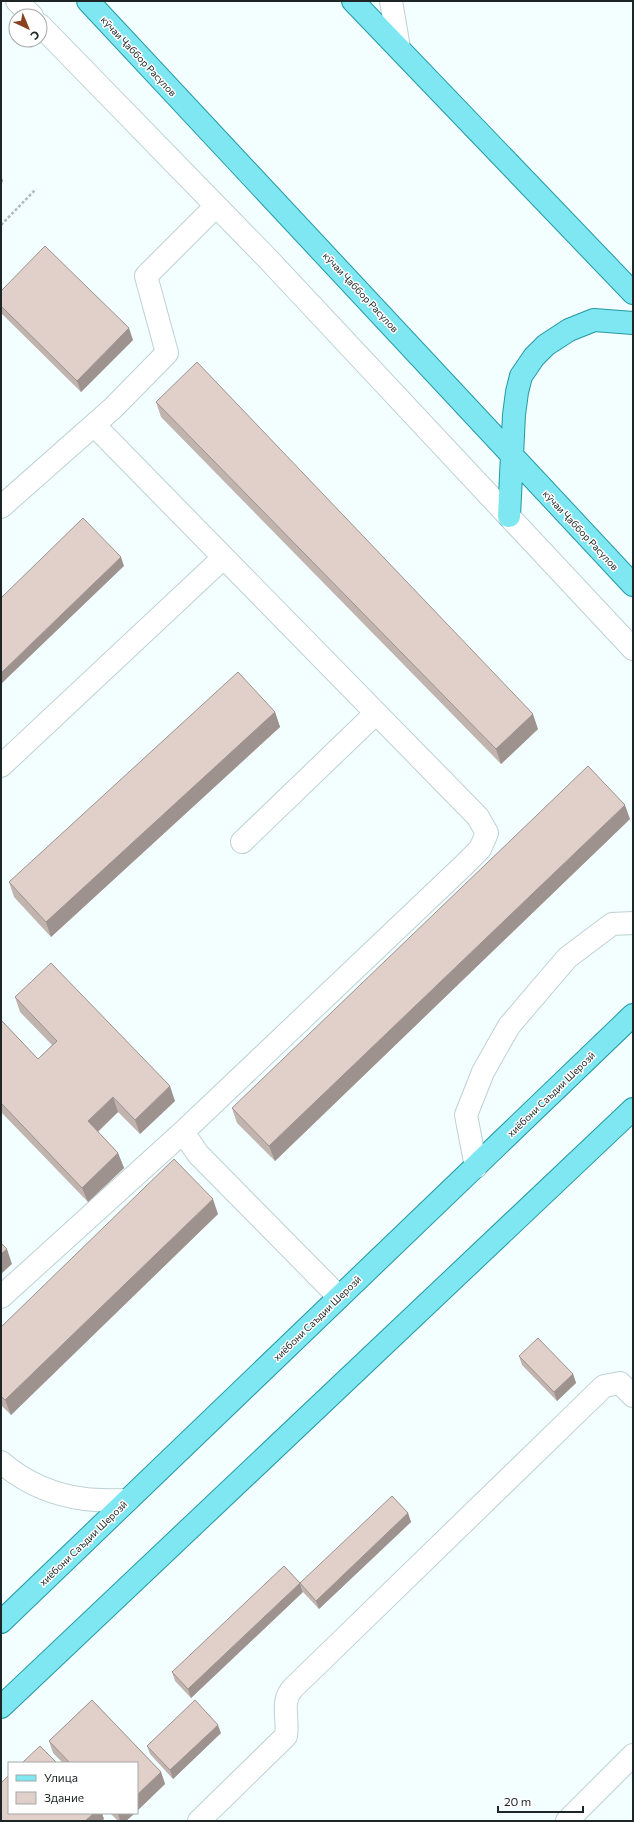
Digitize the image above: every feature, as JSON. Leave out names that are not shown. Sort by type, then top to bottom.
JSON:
[{"type":"main road","name":"кӯчаи Ҷаббор Расулов","points":[[88,1],[633,585]]},
{"type":"main road","points":[[354,1],[633,293]]},
{"type":"main road","points":[[509,516],[517,392],[522,376],[534,357],[546,345],[568,330],[594,320],[633,323]]},
{"type":"main road","name":"хиёбони Саъдии Шерозӣ","points":[[1,1622],[633,1015]]},
{"type":"main road","points":[[1,1707],[633,1109]]},
{"type":"street","points":[[391,1],[399,48]]},
{"type":"street","points":[[48,33],[268,259],[633,649]]},
{"type":"street","points":[[1,507],[94,425],[167,353],[146,276],[216,206]]},
{"type":"street","points":[[1,1298],[182,1132],[463,866],[480,849],[488,833],[478,818],[94,425]]},
{"type":"street","points":[[1,766],[223,558]]},
{"type":"street","points":[[242,842],[376,713]]},
{"type":"street","points":[[476,1167],[466,1115],[483,1072],[509,1026],[567,958],[612,924],[633,923]]},
{"type":"street","points":[[182,1132],[198,1154],[339,1297]]},
{"type":"street","points":[[199,1821],[286,1736],[287,1694],[293,1688],[604,1386],[620,1383],[633,1396]]},
{"type":"street","points":[[1,1462],[46,1491],[85,1499],[128,1500]]},
{"type":"street","points":[[567,1821],[633,1755]]},
{"type":"path","points":[[1,225],[36,189]]},
{"type":"building","points":[[45,246],[129,328],[77,381],[1,306],[1,291]]},
{"type":"building","points":[[197,362],[533,714],[496,749],[156,402]]},
{"type":"building","points":[[83,518],[121,557],[1,673],[1,598]]},
{"type":"building","points":[[238,672],[275,712],[46,922],[9,882]]},
{"type":"building","points":[[588,766],[625,805],[269,1146],[232,1108]]},
{"type":"building","points":[[51,963],[170,1086],[135,1120],[113,1097],[88,1121],[118,1153],[82,1188],[1,1103],[1,1020],[38,1059],[57,1041],[15,997]]},
{"type":"building","points":[[174,1159],[213,1199],[5,1400],[1,1396],[1,1327]]},
{"type":"building","points":[[1,1243],[7,1249],[1,1254]]},
{"type":"building","points":[[538,1338],[573,1374],[554,1392],[519,1356]]},
{"type":"building","points":[[392,1496],[408,1513],[316,1601],[300,1583]]},
{"type":"building","points":[[284,1566],[300,1583],[188,1689],[172,1672]]},
{"type":"building","points":[[92,1700],[161,1772],[138,1794],[138,1762],[69,1762],[49,1741]]},
{"type":"building","points":[[195,1700],[218,1725],[170,1770],[147,1746]]},
{"type":"building","points":[[40,1746],[56,1762],[23,1762]]},
{"type":"building","points":[[8,1776],[8,1814],[93,1814],[85,1821],[1,1821],[1,1783]]}]
